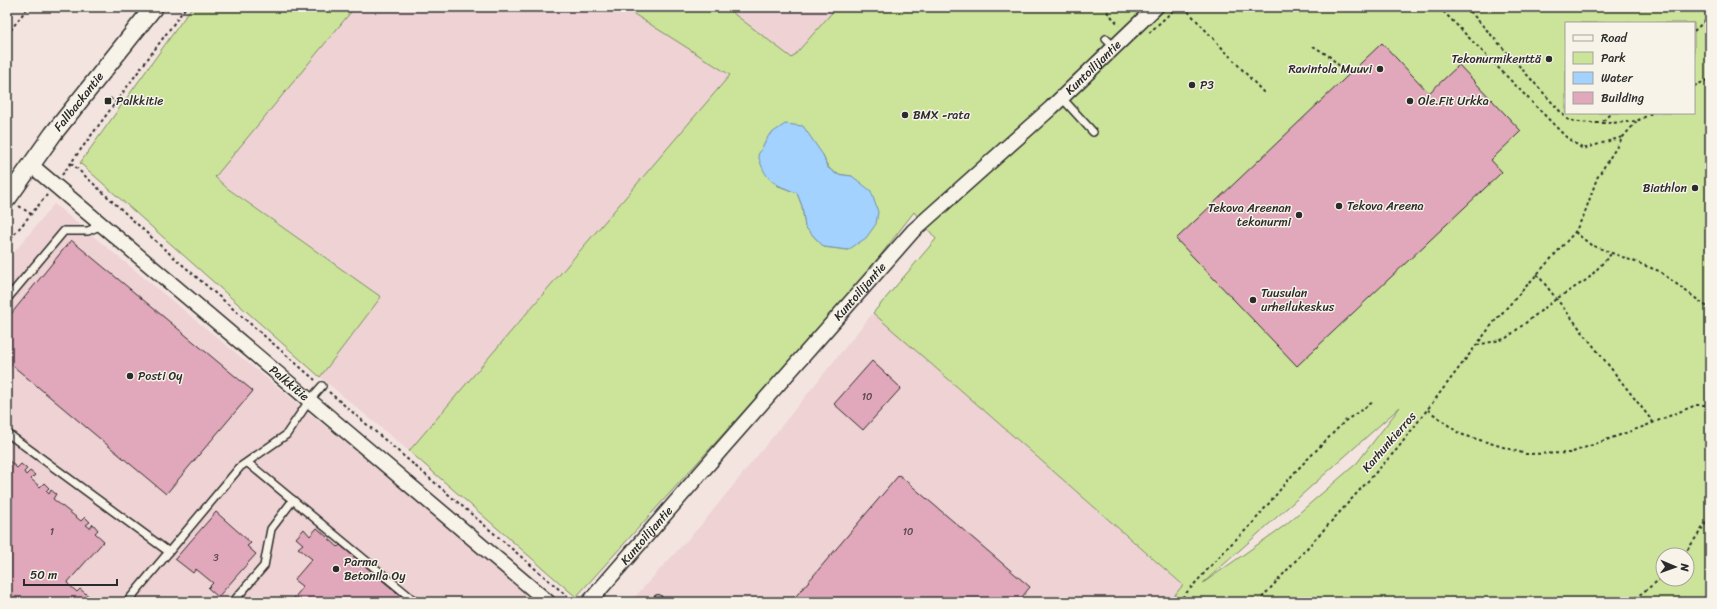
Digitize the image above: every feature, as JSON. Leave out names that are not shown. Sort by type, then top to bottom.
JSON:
[{"type":"street","name":"Fallbackantie","points":[[7,199],[53,134],[154,7]]},
{"type":"street","name":"Kuntoilijantie","points":[[589,602],[724,445],[913,231],[1062,98],[1110,43],[1156,7]]},
{"type":"street","name":"Palkkitie","points":[[31,165],[56,184],[309,401],[548,602]]},
{"type":"lane","points":[[1062,98],[1093,132]]},
{"type":"lane","points":[[7,299],[64,231],[88,231],[102,225]]},
{"type":"lane","points":[[128,602],[240,467],[248,463],[286,435],[309,401],[322,386]]},
{"type":"lane","points":[[7,433],[169,552]]},
{"type":"lane","points":[[248,463],[416,602]]},
{"type":"lane","points":[[233,602],[264,566],[271,529],[293,500]]},
{"type":"path","points":[[7,35],[28,7]]},
{"type":"path","points":[[7,243],[56,184],[186,7]]},
{"type":"path","points":[[1102,7],[1120,26]]},
{"type":"path","points":[[1149,34],[1177,7]]},
{"type":"path","points":[[1184,7],[1264,93]]},
{"type":"path","points":[[1439,7],[1564,136],[1583,149],[1623,137]]},
{"type":"path","points":[[1466,7],[1567,119],[1573,122],[1637,120],[1651,114]]},
{"type":"path","points":[[1695,30],[1710,16]]},
{"type":"path","points":[[1313,46],[1329,56],[1349,76]]},
{"type":"path","points":[[1695,86],[1710,79]]},
{"type":"path","points":[[110,98],[116,103]]},
{"type":"path","points":[[1602,122],[1610,114]]},
{"type":"path","points":[[1428,410],[1494,322],[1575,232],[1584,215],[1597,178],[1623,137],[1637,120]]},
{"type":"path","points":[[1575,232],[1591,245],[1659,271],[1710,309]]},
{"type":"path","points":[[1477,345],[1505,339],[1556,299],[1588,278],[1612,253]]},
{"type":"path","points":[[1537,273],[1653,422]]},
{"type":"path","points":[[1178,602],[1229,546],[1251,525],[1294,473],[1345,421],[1373,402]]},
{"type":"path","name":"Karhunkierros","points":[[1258,602],[1398,448],[1428,410],[1460,434],[1526,454],[1570,453],[1696,405],[1710,405]]},
{"type":"path","points":[[1689,547],[1710,517]]},
{"type":"path","points":[[1630,602],[1655,583]]},
{"type":"shaded area","points":[[349,7],[623,7],[730,75],[409,451],[320,377],[381,297],[215,177],[334,24]]},
{"type":"shaded area","points":[[725,7],[837,7],[792,58]]},
{"type":"shaded area","points":[[54,204],[540,602],[7,602],[7,261]]},
{"type":"shaded area","points":[[873,313],[1183,586],[1169,602],[630,602],[702,524]]},
{"type":"green space","points":[[192,7],[355,7],[215,177],[227,188],[381,297],[320,377],[80,163]]},
{"type":"green space","points":[[623,7],[725,7],[792,58],[837,7],[1710,7],[1710,602],[1169,602],[1183,585],[873,313],[936,239],[914,212],[855,288],[576,597],[409,451],[730,75]],"holes":[[[823,155],[825,161],[833,172],[852,176],[848,250],[824,247],[805,227],[802,206],[797,193],[776,185]],[[1400,407],[1357,463],[1284,526],[1203,583]]]},
{"type":"water","points":[[785,124],[803,126],[823,155],[827,167],[836,174],[852,176],[871,191],[878,212],[876,224],[866,238],[848,250],[824,247],[805,227],[802,206],[797,193],[776,184],[764,171],[758,155],[769,135]]},
{"type":"building","name":"Tekova Areena","points":[[1382,43],[1429,93],[1459,65],[1521,131],[1491,160],[1502,172],[1297,366],[1176,239]]},
{"type":"building","name":"Posti Oy","points":[[71,240],[253,391],[166,494],[7,361],[7,319]]},
{"type":"building","points":[[872,361],[901,388],[863,430],[834,404]]},
{"type":"building","points":[[7,459],[17,468],[21,464],[27,469],[24,472],[26,475],[30,471],[35,475],[31,479],[40,487],[44,483],[49,488],[46,491],[49,494],[51,490],[56,494],[53,499],[81,521],[85,517],[90,522],[86,525],[90,528],[93,524],[98,530],[95,533],[104,541],[67,583],[77,592],[80,589],[91,598],[87,602],[7,602]]},
{"type":"building","points":[[899,475],[1030,587],[1018,602],[791,602]]},
{"type":"building","points":[[216,512],[251,543],[247,546],[256,554],[218,597],[208,588],[213,583],[196,569],[193,573],[175,559]]},
{"type":"building","name":"Parma Betonila Oy","points":[[317,528],[338,547],[340,545],[408,602],[291,602],[303,587],[294,580],[312,559],[298,548],[303,544],[296,538],[304,529],[310,536]]},
{"type":"place","name":"Tekonurmikenttä","points":[[1549,59]]},
{"type":"place","name":"Ravintola Muuvi","points":[[1380,69]]},
{"type":"place","name":"P3","points":[[1192,85]]},
{"type":"place","name":"Palkkitie","points":[[108,101]]},
{"type":"place","name":"Ole.Fit Urkka","points":[[1410,101]]},
{"type":"place","name":"BMX -rata","points":[[905,115]]},
{"type":"place","name":"Biathlon","points":[[1695,188]]},
{"type":"place","name":"Tekova Areena","points":[[1339,206]]},
{"type":"place","name":"Tekova Areenan tekonurmi","points":[[1299,215]]},
{"type":"place","name":"Tuusulan urheilukeskus","points":[[1253,300]]},
{"type":"place","name":"Posti Oy","points":[[130,376]]},
{"type":"place","name":"Parma Betonila Oy","points":[[336,569]]}]
